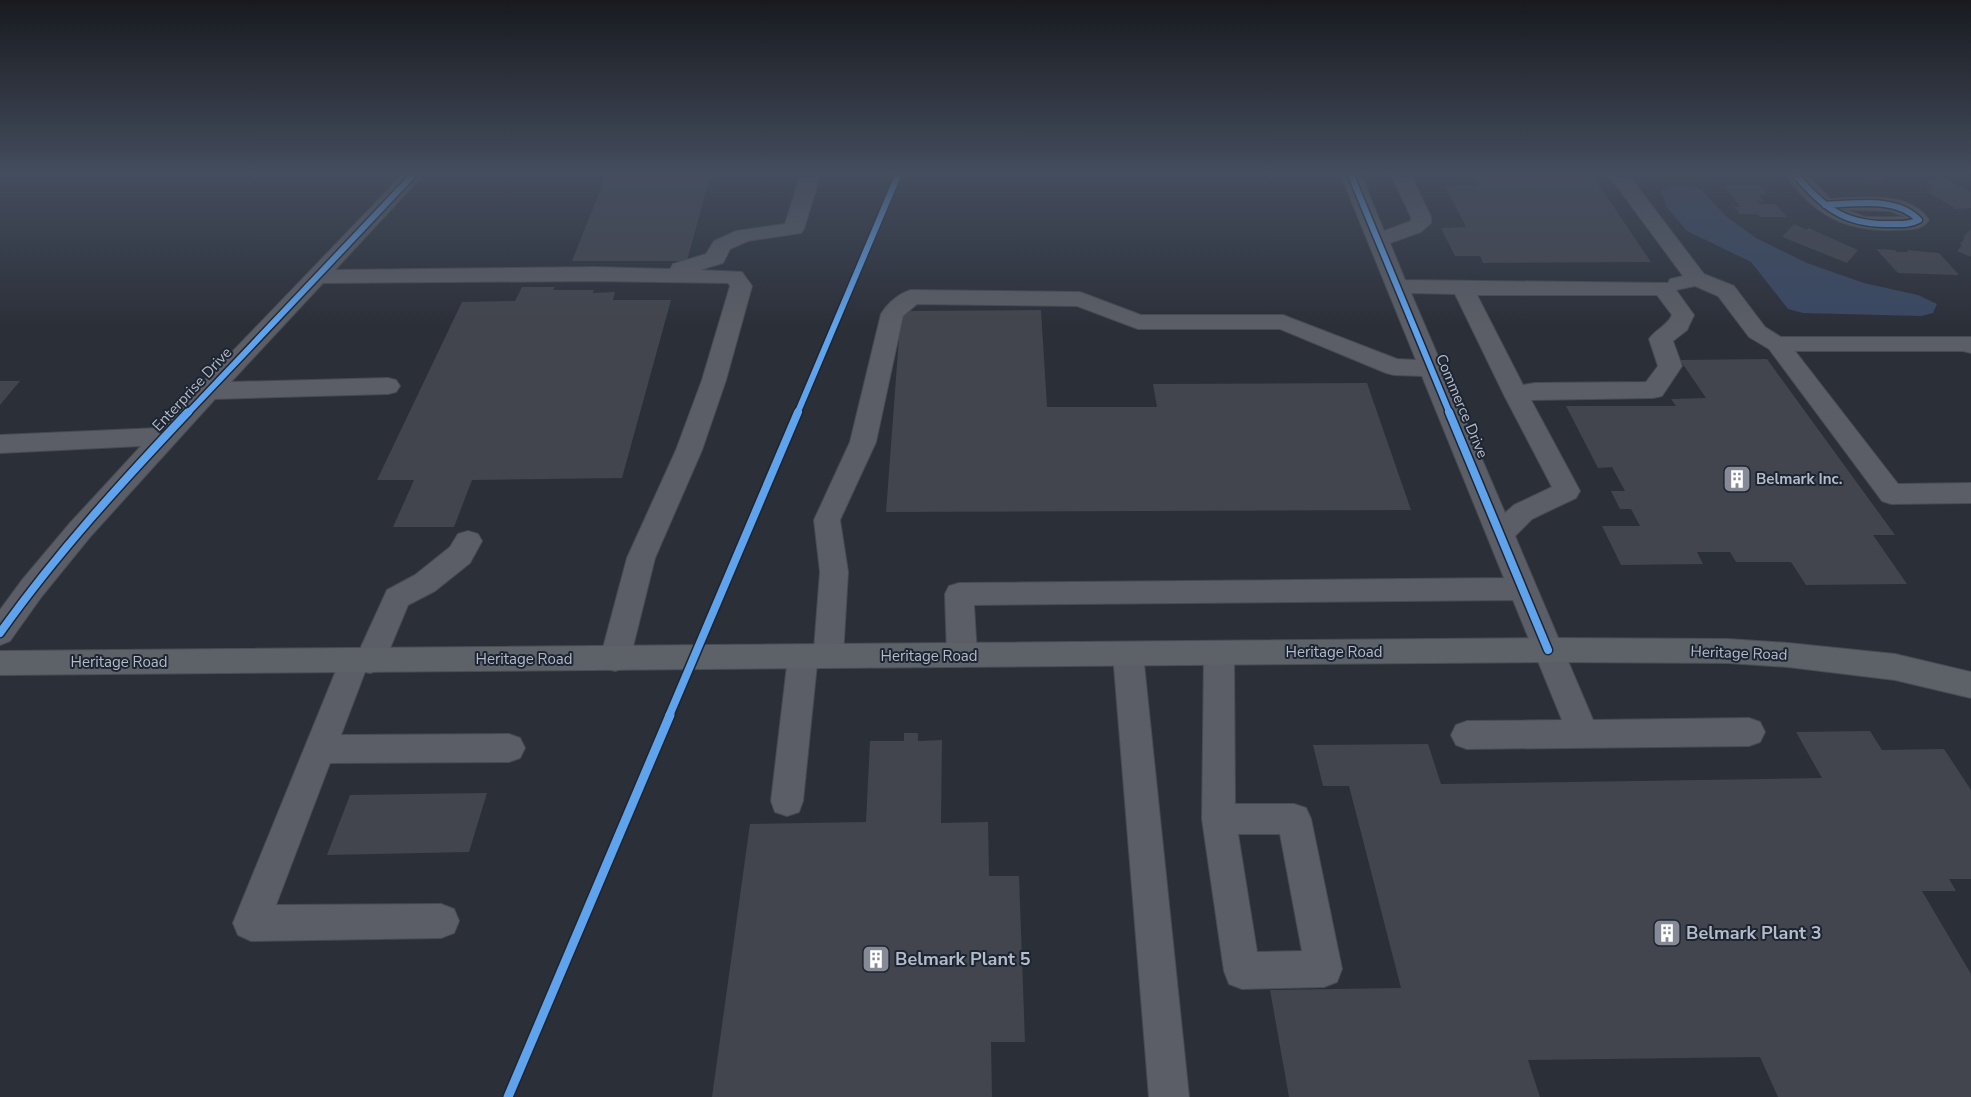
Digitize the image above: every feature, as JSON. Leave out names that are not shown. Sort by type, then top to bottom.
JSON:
[{"type":"main road","name":"Heritage Road","points":[[0,663],[1548,650],[1728,651],[1788,655],[1895,667],[1971,685]]},
{"type":"main road","name":"Heritage Road","points":[[1857,664],[1890,678],[1971,702]]},
{"type":"street","name":"Enterprise Drive","points":[[0,633],[32,588],[80,530],[166,436],[367,224]]},
{"type":"street","points":[[322,272],[684,269],[715,258],[721,245],[743,235],[794,229],[795,224]]},
{"type":"street","name":"Commerce Drive","points":[[1371,224],[1583,734]]},
{"type":"street","points":[[1378,240],[1414,228],[1419,224]]},
{"type":"street","points":[[1655,224],[1696,279],[1726,291],[1757,332],[1778,344],[1891,494],[1971,493]]},
{"type":"street","points":[[322,272],[734,277],[741,286],[714,380],[689,450],[641,558],[616,659]]},
{"type":"street","points":[[1397,286],[1463,288],[1663,288],[1696,279]]},
{"type":"street","points":[[1463,288],[1516,395],[1567,491],[1523,512],[1500,534]]},
{"type":"street","points":[[1516,395],[1535,391],[1653,390],[1670,366],[1661,339],[1679,325],[1683,315],[1663,288]]},
{"type":"street","points":[[787,801],[815,657],[834,572],[827,520],[864,442],[892,314],[911,297],[1080,299],[1138,322],[1282,322],[1394,367],[1431,368]]},
{"type":"street","points":[[1778,344],[1968,344],[1971,346]]},
{"type":"street","points":[[209,391],[388,386]]},
{"type":"street","points":[[0,444],[166,436]]},
{"type":"street","points":[[441,921],[251,923],[320,749],[363,660],[397,598],[425,583],[460,555],[468,541]]},
{"type":"street","points":[[962,656],[959,594],[1523,589]]},
{"type":"street","points":[[1219,653],[1219,819],[1242,971],[1324,969],[1294,819],[1219,819]]},
{"type":"street","points":[[1128,654],[1169,1097]]},
{"type":"street","points":[[1467,735],[1749,732]]},
{"type":"street","points":[[320,749],[509,748]]},
{"type":"water","points":[[1681,224],[1737,224],[1756,238],[1807,263],[1864,283],[1918,295],[1937,304],[1933,313],[1921,316],[1803,313],[1788,309],[1751,262],[1687,231]]},
{"type":"building","points":[[587,224],[697,224],[687,261],[572,261]]},
{"type":"building","points":[[1465,224],[1626,224],[1651,262],[1483,263],[1480,256],[1455,256],[1441,228],[1466,227]]},
{"type":"building","points":[[1794,224],[1807,230],[1808,228],[1811,229],[1858,250],[1847,263],[1782,237]]},
{"type":"building","points":[[1971,229],[1971,257],[1957,251],[1965,238],[1963,237]]},
{"type":"building","points":[[1876,249],[1895,250],[1897,252],[1908,252],[1907,250],[1939,253],[1959,275],[1898,273]]},
{"type":"building","points":[[522,287],[555,287],[553,290],[594,290],[593,293],[615,292],[613,300],[671,300],[622,478],[472,480],[454,527],[393,527],[414,480],[377,480],[462,302],[515,301]]},
{"type":"building","points":[[1041,310],[1047,407],[1157,407],[1153,384],[1367,383],[1411,510],[886,512],[901,311]]},
{"type":"building","name":"Belmark Inc.","points":[[1767,359],[1895,535],[1873,535],[1907,584],[1806,585],[1791,562],[1736,562],[1730,552],[1697,552],[1703,564],[1621,565],[1602,526],[1640,526],[1631,509],[1620,509],[1611,491],[1625,491],[1612,467],[1598,468],[1566,406],[1676,406],[1671,399],[1706,398],[1680,360]]},
{"type":"building","points":[[0,381],[20,381],[0,405]]},
{"type":"building","name":"Belmark Plant 3","points":[[1870,731],[1882,750],[1944,749],[1971,790],[1971,879],[1949,879],[1956,891],[1922,891],[1971,974],[1971,1097],[1778,1097],[1760,1057],[1528,1060],[1540,1097],[1289,1097],[1270,990],[1401,988],[1349,786],[1323,786],[1313,745],[1428,744],[1441,784],[1822,778],[1796,732]]},
{"type":"building","name":"Belmark Plant 5","points":[[904,733],[918,733],[918,741],[942,740],[941,823],[988,822],[989,876],[1019,876],[1025,1042],[991,1042],[992,1097],[712,1097],[750,824],[866,822],[870,741],[904,741]]},
{"type":"building","points":[[487,793],[469,852],[327,855],[350,795]]},
{"type":"cycle path","points":[[0,633],[32,588],[128,476],[367,224]]},
{"type":"cycle path","points":[[508,1097],[877,224]]},
{"type":"cycle path","points":[[1371,224],[1548,650]]},
{"type":"place","name":"Belmark Inc.","points":[[1737,479]]},
{"type":"place","name":"Belmark Plant 3","points":[[1667,933]]},
{"type":"place","name":"Belmark Plant 5","points":[[876,959]]}]
